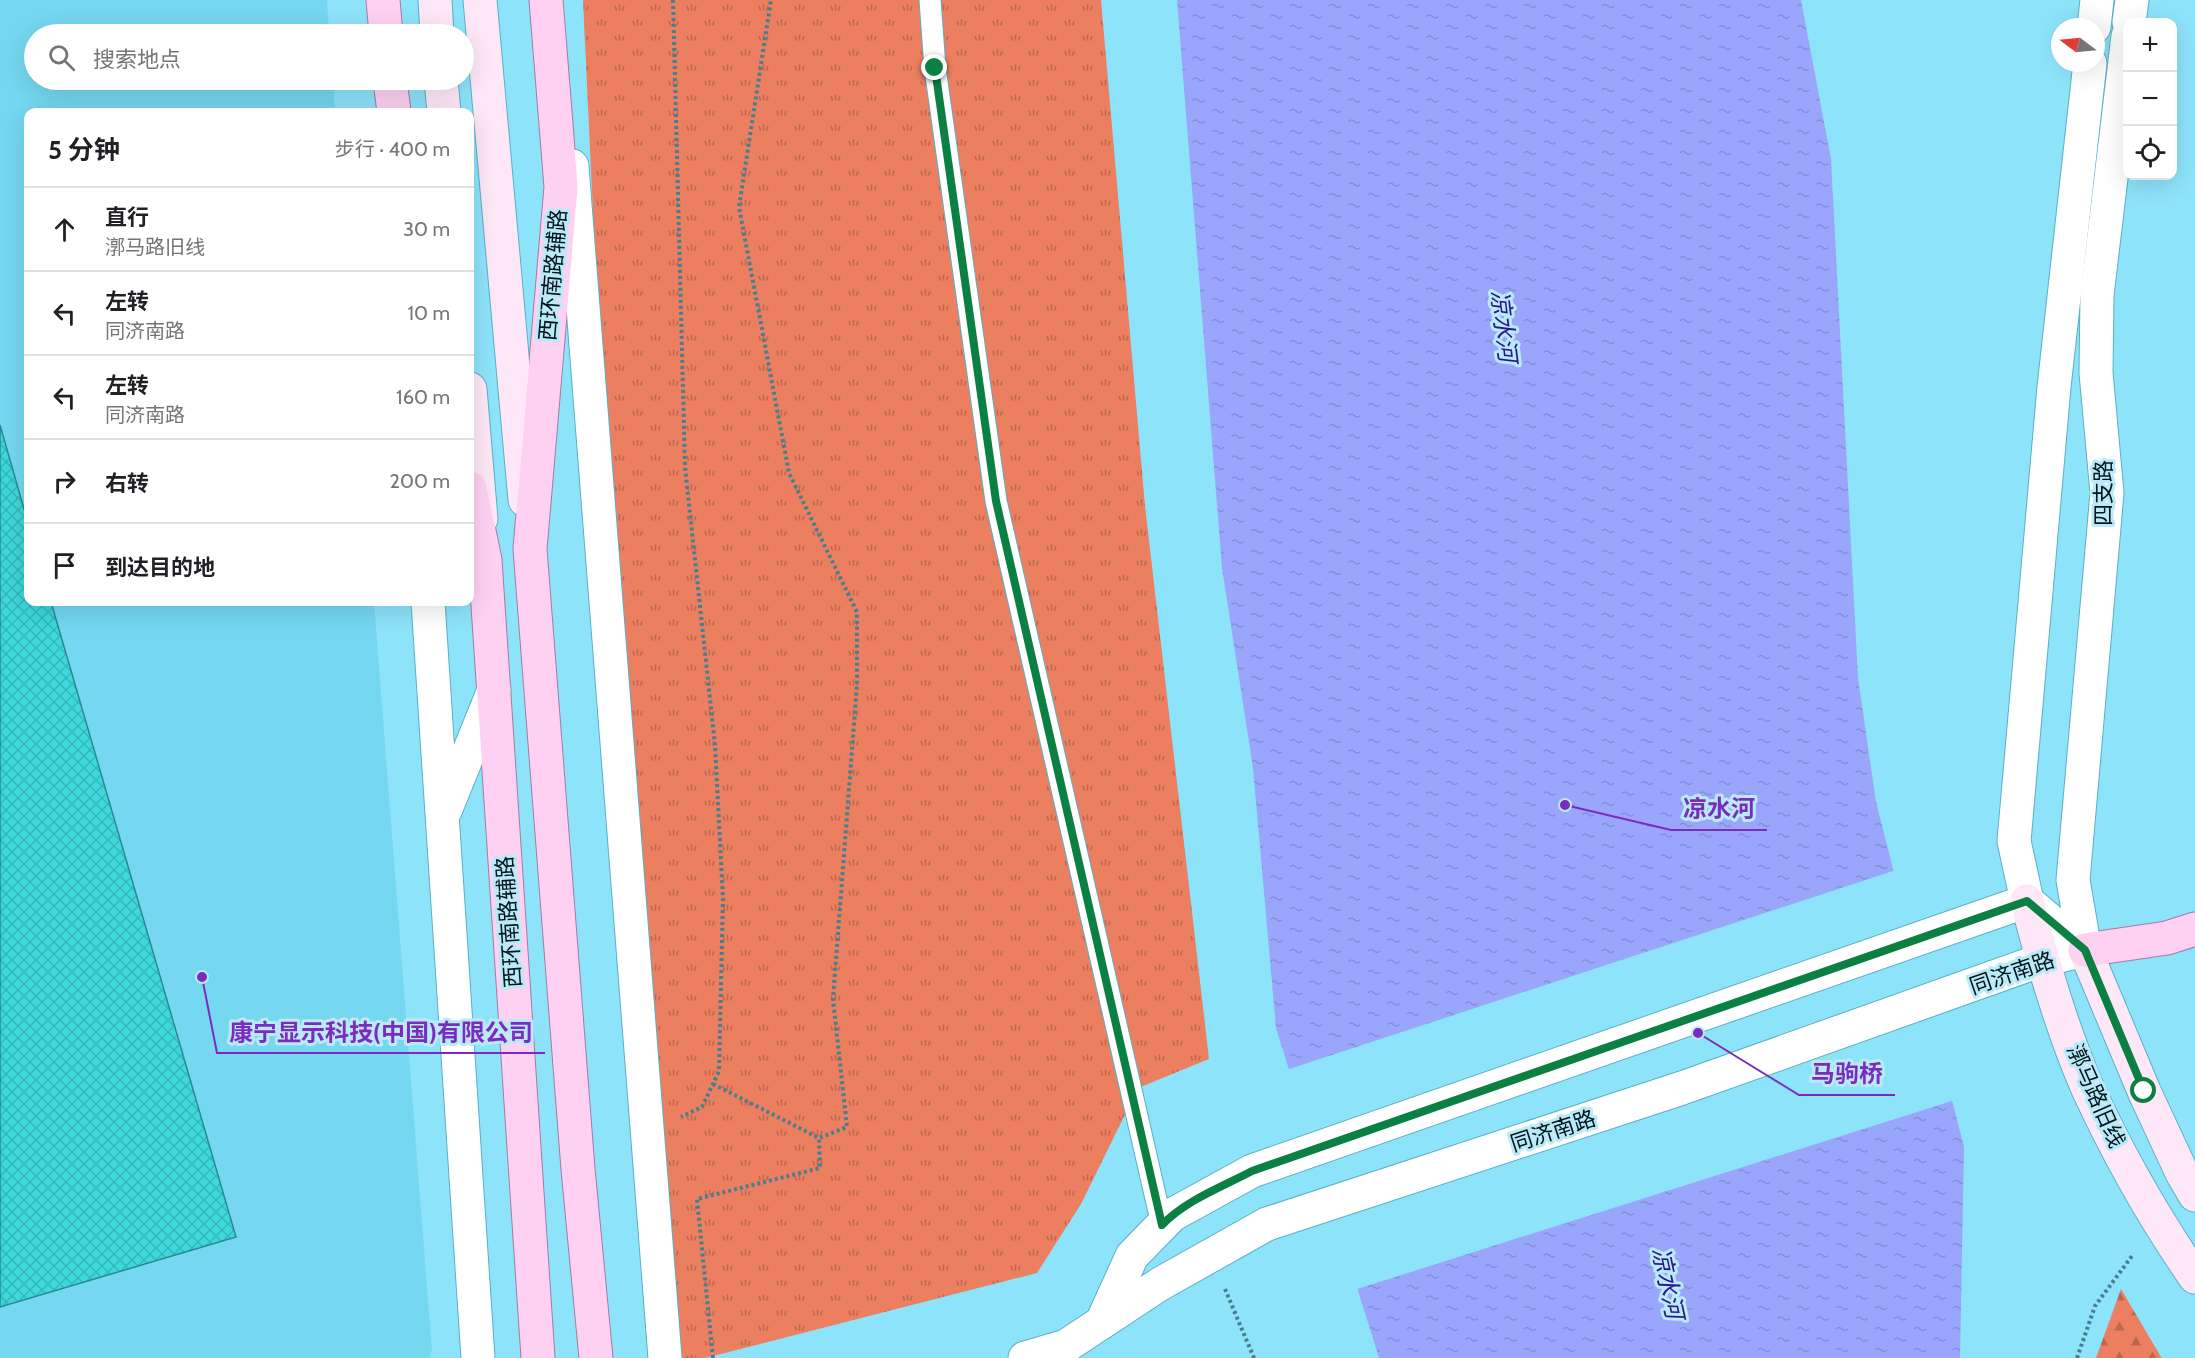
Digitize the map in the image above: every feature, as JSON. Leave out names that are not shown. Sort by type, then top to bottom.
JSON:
[{"type":"main road","points":[[383,0],[385,24]]},
{"type":"main road","points":[[435,0],[436,24]]},
{"type":"main road","points":[[480,0],[530,549]]},
{"type":"main road","name":"西环南路辅路","points":[[546,0],[561,187],[530,549],[577,1157],[596,1358]]},
{"type":"main road","points":[[391,90],[394,108]]},
{"type":"main road","points":[[442,90],[444,108]]},
{"type":"main road","points":[[474,435],[485,560]]},
{"type":"main road","name":"西环南路辅路","points":[[474,507],[485,560],[538,1358]]},
{"type":"main road","name":"漷马路旧线","points":[[2027,901],[2042,960],[2088,1088],[2159,1225],[2195,1276]]},
{"type":"main road","points":[[2085,950],[2167,938],[2195,929]]},
{"type":"main road","name":"漷马路旧线","points":[[2085,950],[2144,1091],[2182,1173],[2195,1195]]},
{"type":"street","points":[[559,0],[665,1358]]},
{"type":"street","points":[[2095,18],[2097,0]]},
{"type":"street","points":[[2130,18],[2132,0]]},
{"type":"street","name":"四支路","points":[[2085,950],[2073,880],[2107,492],[2096,373],[2097,295],[2123,71]]},
{"type":"street","points":[[1102,1322],[1132,1256],[1162,1225],[1172,1215],[1195,1201],[1252,1171],[2027,901],[2014,841],[2054,387],[2089,72]]},
{"type":"street","points":[[428,606],[478,1358]]},
{"type":"street","points":[[442,817],[494,690]]},
{"type":"street","name":"同济南路","points":[[2027,901],[2085,950]]},
{"type":"street","name":"同济南路","points":[[1025,1358],[1066,1346],[1160,1284],[1267,1224],[1682,1088],[1986,982],[2042,960],[2085,950]]},
{"type":"lane","points":[[930,0],[935,68],[996,501],[1162,1225]]},
{"type":"path","points":[[646,1135],[702,1107],[719,1071],[723,899],[715,744],[685,466],[674,0]]},
{"type":"path","points":[[771,0],[739,207],[789,473],[858,612],[857,684],[833,999],[847,1126],[819,1138]]},
{"type":"path","points":[[713,1083],[819,1138]]},
{"type":"path","points":[[713,1358],[697,1199],[820,1168],[819,1138]]},
{"type":"path","points":[[1211,1255],[1254,1358]]},
{"type":"path","points":[[2077,1358],[2095,1306],[2132,1256]]},
{"type":"shaded area","points":[[0,0],[327,0],[328,24],[24,24],[24,90],[334,90],[335,108],[24,108],[24,606],[374,606],[432,1352],[429,1358],[0,1358]]},
{"type":"green space","points":[[583,0],[1101,0],[1145,506],[1209,1059],[1138,1088],[1081,1204],[1037,1273],[705,1358],[683,1358],[646,1338]]},
{"type":"green space","points":[[2121,1289],[2161,1357],[2162,1358],[2096,1358]]},
{"type":"water","points":[[1177,0],[1801,0],[1831,159],[1858,678],[1876,802],[1964,1147],[1960,1358],[1379,1358],[1276,1028],[1253,768],[1222,568]]},
{"type":"pier","points":[[1896,870],[1955,1100],[1354,1290],[1286,1070]]},
{"type":"building","points":[[0,425],[24,509],[24,606],[52,606],[236,1237],[0,1307]]},
{"type":"place","name":"凉水河","points":[[1565,805]]},
{"type":"place","name":"康宁显示科技(中国)有限公司","points":[[202,977]]},
{"type":"place","name":"马驹桥","points":[[1698,1033]]},
{"type":"route","points":[[935,68],[996,501],[1162,1225],[1172,1215],[1195,1201],[1252,1171],[2027,901],[2085,950],[2144,1091]]}]
